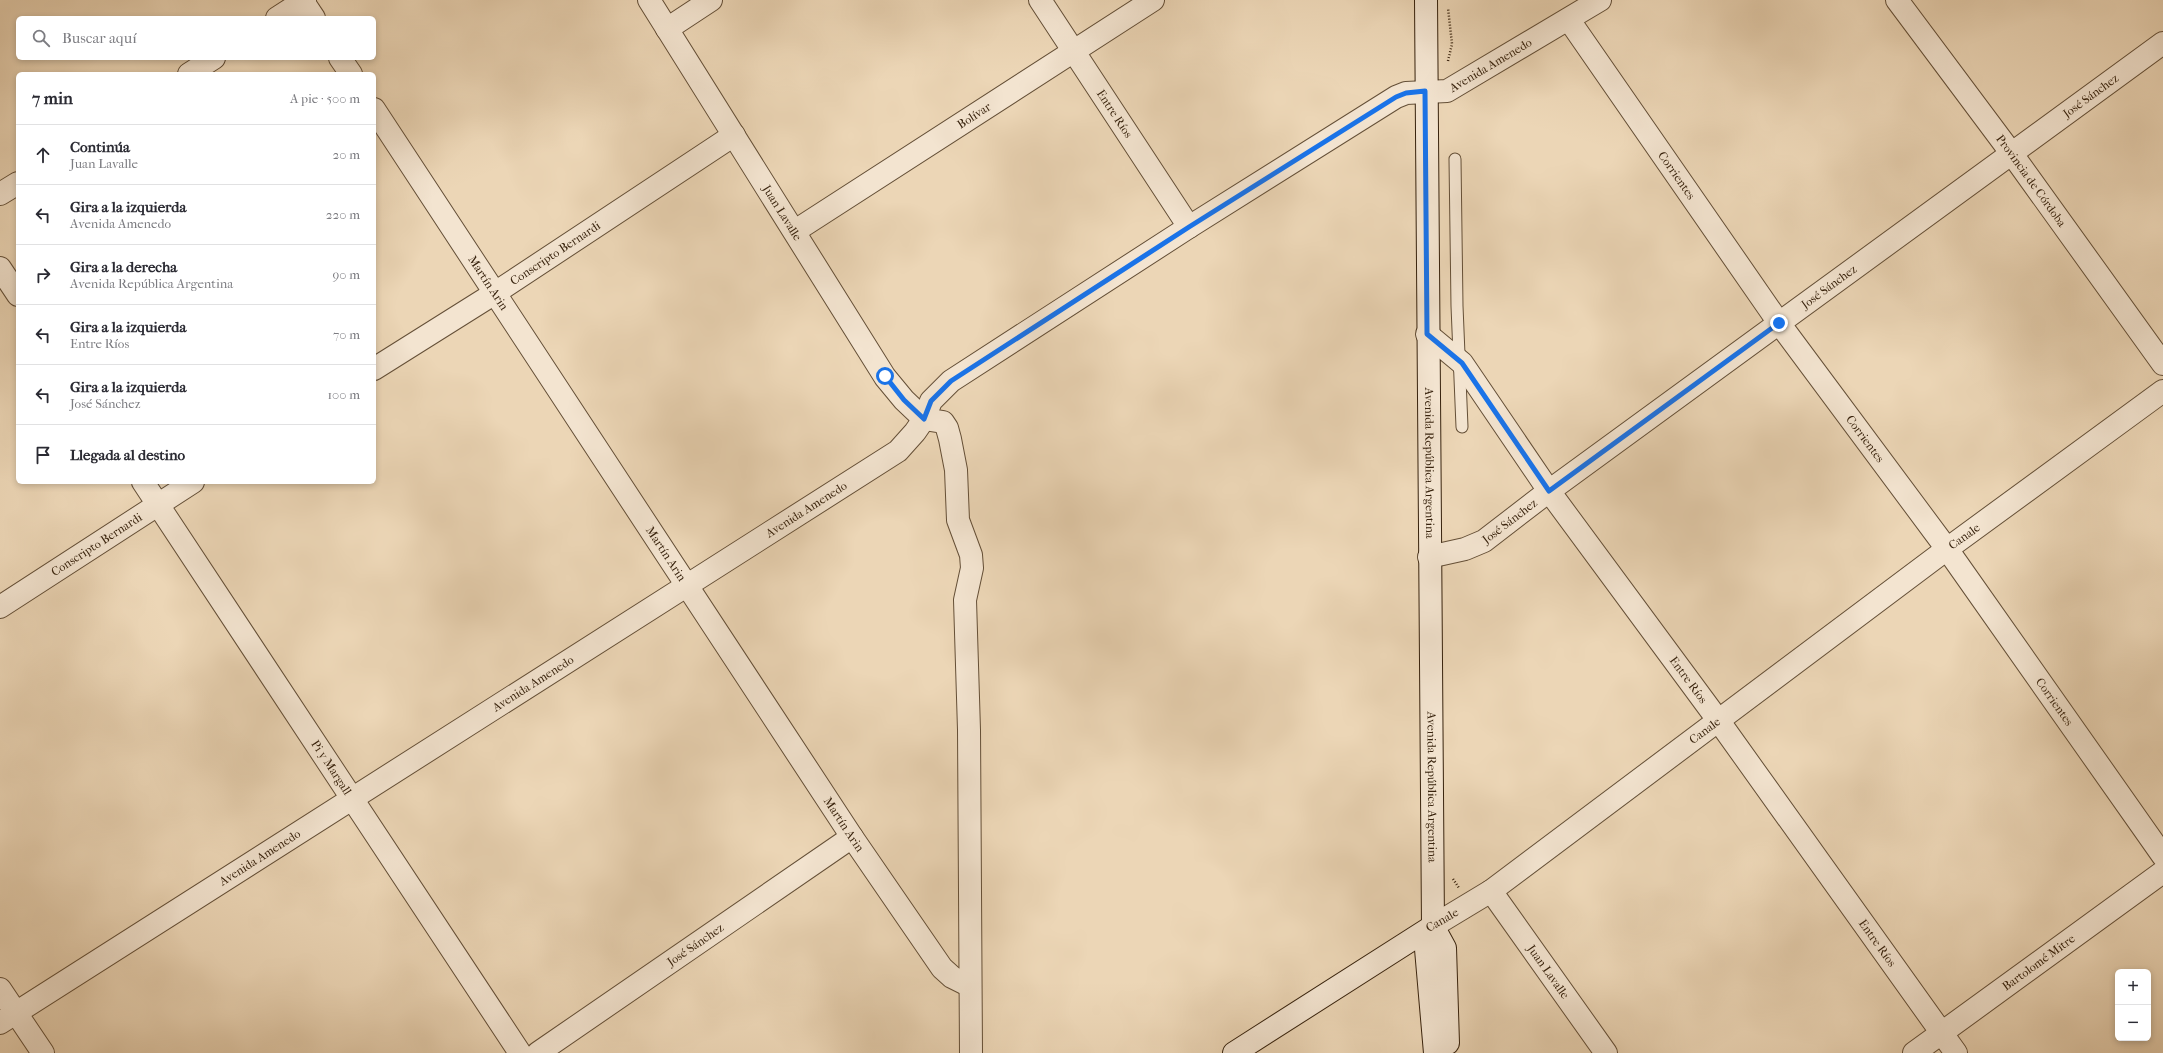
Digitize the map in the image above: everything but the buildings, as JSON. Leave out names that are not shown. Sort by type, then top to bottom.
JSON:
[{"type":"street","name":"Juan Lavalle","points":[[649,0],[885,376],[904,400],[924,419]]},
{"type":"street","points":[[667,29],[711,0]]},
{"type":"street","name":"Entre Ríos","points":[[1040,0],[1189,227]]},
{"type":"street","name":"Bolívar","points":[[795,231],[1153,0]]},
{"type":"street","name":"Avenida República Argentina","points":[[1426,0],[1425,91],[1433,926],[1426,949],[1435,1053]]},
{"type":"street","name":"Avenida Amenedo","points":[[8,1018],[686,584],[898,451],[908,441],[924,419],[931,401],[951,381],[1189,227],[1396,97],[1406,93],[1447,91],[1569,20],[1600,0]]},
{"type":"street","name":"Provincia de Córdoba","points":[[1898,0],[2012,154],[2163,364]]},
{"type":"street","points":[[281,16],[306,5]]},
{"type":"street","name":"Corrientes","points":[[1569,20],[1779,323],[1947,549],[2163,856]]},
{"type":"street","name":"José Sánchez","points":[[1429,557],[1465,549],[1484,541],[1549,491],[2163,43]]},
{"type":"street","points":[[192,72],[211,60]]},
{"type":"street","points":[[341,60],[350,72]]},
{"type":"street","name":"Martín Arin","points":[[376,112],[852,837],[942,968],[952,977],[970,986]]},
{"type":"street","name":"Conscripto Bernardi","points":[[376,368],[496,293],[734,135]]},
{"type":"street","points":[[0,194],[16,183]]},
{"type":"street","points":[[0,268],[16,292]]},
{"type":"street","name":"Entre Ríos","points":[[1427,334],[1460,361],[1549,491],[1718,720],[1956,1053]]},
{"type":"street","name":"Canale","points":[[1234,1053],[1433,926],[1492,891],[1947,549],[2163,391]]},
{"type":"street","points":[[924,419],[943,422],[947,428],[956,470],[958,520],[971,555],[972,568],[965,600],[969,730],[971,1053]]},
{"type":"street","name":"Pi y Margall","points":[[144,484],[520,1053]]},
{"type":"street","name":"Conscripto Bernardi","points":[[0,607],[190,484]]},
{"type":"street","name":"José Sánchez","points":[[538,1053],[852,837]]},
{"type":"street","name":"Bartolomé Mitre","points":[[1914,1053],[2163,872]]},
{"type":"street","name":"Juan Lavalle","points":[[1492,891],[1606,1053]]},
{"type":"street","name":"Avenida República Argentina","points":[[1433,926],[1445,948],[1448,1053]]},
{"type":"street","points":[[0,988],[8,1018],[43,1053]]},
{"type":"lane","points":[[1455,159],[1462,427]]},
{"type":"route","points":[[885,376],[894,389],[924,419],[931,401],[939,392],[951,381],[976,364],[1005,347],[1189,227],[1396,97],[1406,93],[1425,91],[1427,334],[1462,363],[1549,491],[1779,323]]}]
